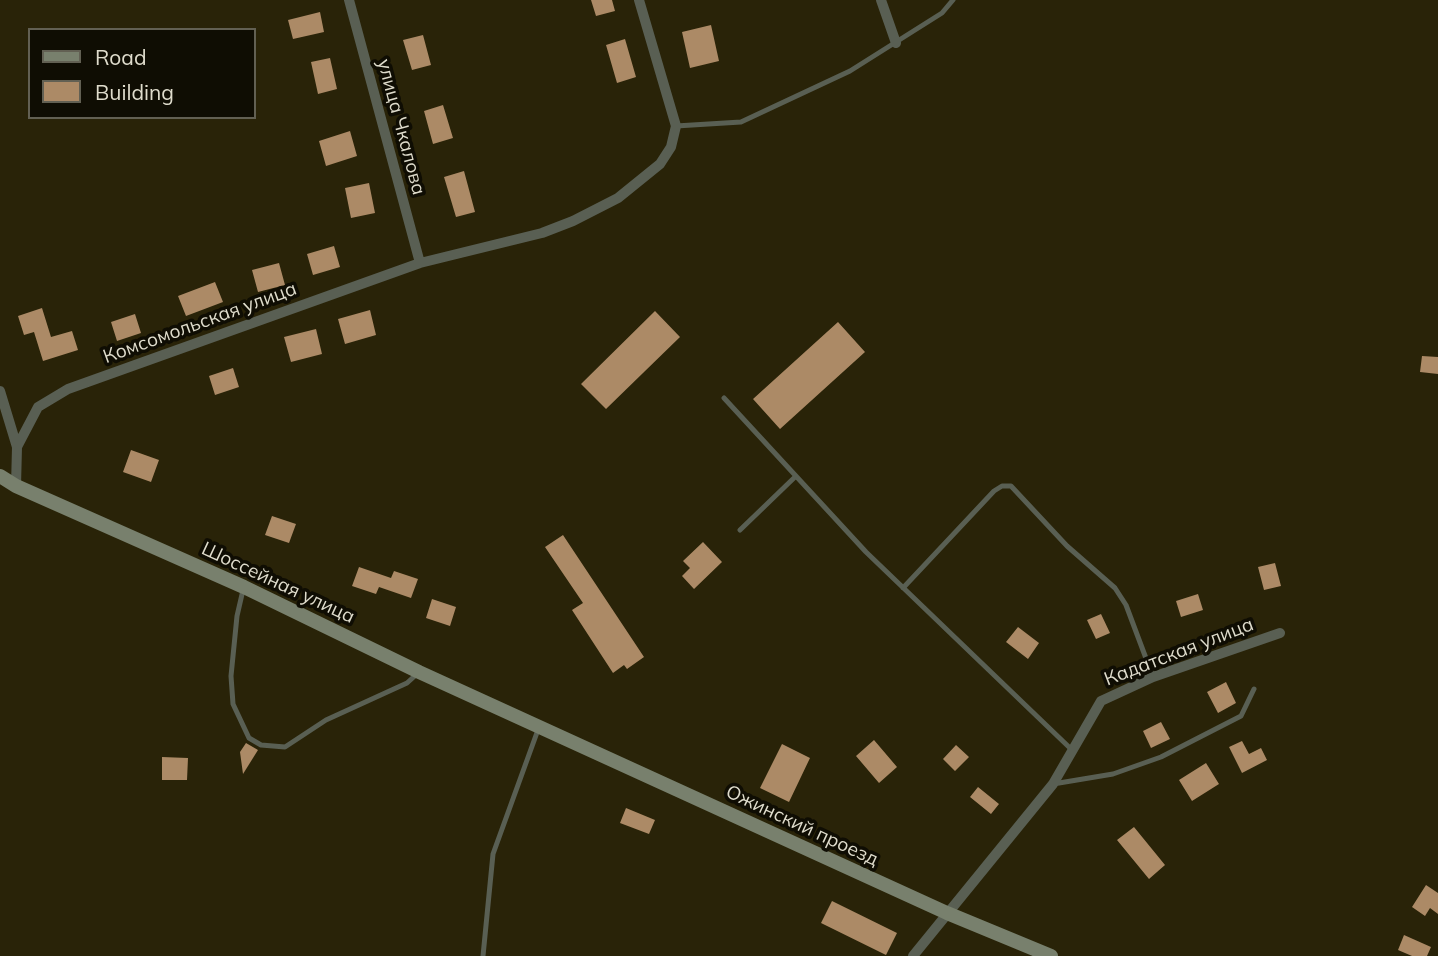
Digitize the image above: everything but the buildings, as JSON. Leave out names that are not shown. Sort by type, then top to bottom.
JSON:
[{"type":"main road","name":"Шоссейная улица","points":[[0,476],[16,486],[244,587],[419,673],[539,727]]},
{"type":"main road","name":"Ожинский проезд","points":[[539,727],[947,913],[1051,956]]},
{"type":"street","name":"улица Чкалова","points":[[349,0],[420,263]]},
{"type":"street","points":[[639,0],[676,126]]},
{"type":"street","points":[[881,0],[896,44]]},
{"type":"street","name":"Комсомольская улица","points":[[17,447],[38,407],[68,389],[420,263],[542,233],[573,221],[618,198],[660,164],[671,147],[676,126]]},
{"type":"street","points":[[0,391],[17,447],[16,486]]},
{"type":"street","name":"Кадатская улица","points":[[913,956],[1053,784],[1101,701],[1153,677],[1280,633]]},
{"type":"lane","points":[[676,126],[741,122],[850,71],[943,13],[953,0]]},
{"type":"lane","points":[[724,398],[902,588],[1072,749]]},
{"type":"lane","points":[[740,530],[796,476]]},
{"type":"lane","points":[[902,588],[994,491],[1002,486],[1011,486],[1067,546],[1115,588],[1126,605],[1153,677]]},
{"type":"lane","points":[[244,587],[235,628],[231,676],[233,704],[249,738],[261,745],[285,747],[326,720],[407,683],[419,673]]},
{"type":"lane","points":[[1053,784],[1113,774],[1161,757],[1241,716],[1254,690]]},
{"type":"lane","points":[[483,956],[493,854],[539,727]]}]
